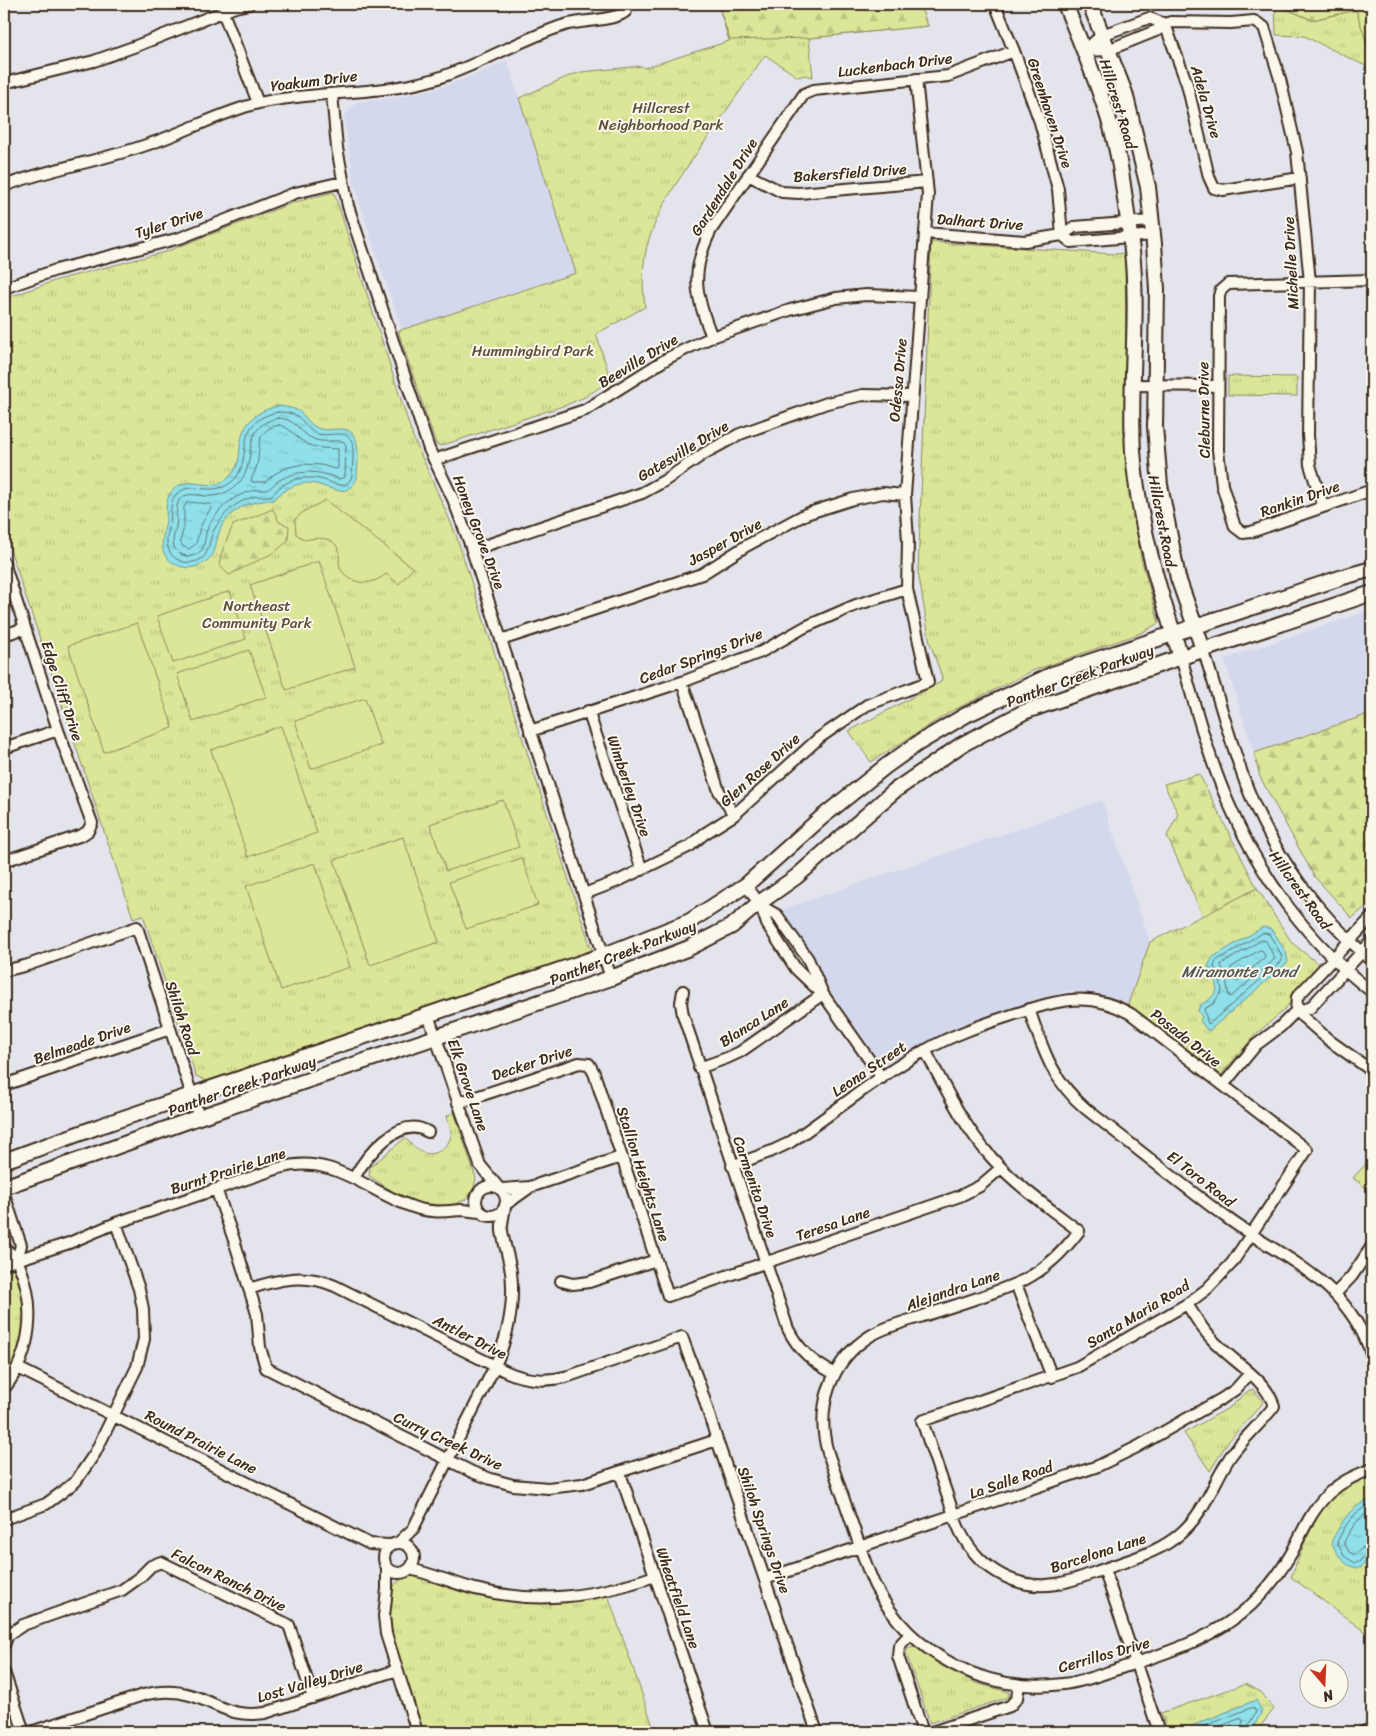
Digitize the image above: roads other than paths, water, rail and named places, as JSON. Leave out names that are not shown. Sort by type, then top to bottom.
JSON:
[{"type":"main road","name":"Hillcrest Road","points":[[1065,4],[1108,118],[1120,174],[1133,269],[1133,452],[1144,529],[1158,588],[1181,657]]},
{"type":"main road","name":"Hillcrest Road","points":[[1090,4],[1125,93],[1148,187],[1157,290],[1155,427],[1160,485],[1178,578],[1203,650]]},
{"type":"main road","name":"Panther Creek Parkway","points":[[4,1161],[192,1094],[604,955],[690,921],[746,885],[821,818],[886,766],[917,744],[966,715],[1053,674],[1194,626],[1372,569]]},
{"type":"main road","name":"Panther Creek Parkway","points":[[4,1187],[611,978],[689,948],[732,926],[796,877],[894,791],[961,745],[1024,712],[1372,593]]},
{"type":"street","points":[[4,83],[94,61],[249,4]]},
{"type":"street","name":"Greenhaven Drive","points":[[994,4],[1014,51],[1040,122],[1058,189],[1062,235]]},
{"type":"street","name":"Yoakum Drive","points":[[4,186],[142,147],[258,103],[393,88],[435,79],[490,58],[535,36],[563,25],[578,21],[618,17],[627,8]]},
{"type":"street","points":[[223,12],[258,103]]},
{"type":"street","points":[[1148,18],[1165,24],[1158,30],[1108,50],[1084,51],[1102,35],[1148,18]]},
{"type":"street","name":"Michelle Drive","points":[[1165,24],[1180,21],[1231,23],[1254,21],[1260,23],[1266,33],[1280,79],[1297,152],[1310,282],[1308,435],[1310,466],[1323,506]]},
{"type":"street","name":"Adela Drive","points":[[1165,24],[1187,84],[1209,177],[1214,188],[1224,190],[1300,178]]},
{"type":"street","name":"Luckenbach Drive","points":[[807,92],[953,75],[1014,51]]},
{"type":"street","name":"Odessa Drive","points":[[916,79],[928,194],[905,495],[908,541],[907,589],[928,682]]},
{"type":"street","name":"Gardendale Drive","points":[[712,337],[697,292],[696,278],[704,245],[711,230],[748,175],[801,97],[807,92]]},
{"type":"street","name":"Honey Grove Drive","points":[[332,94],[337,148],[348,206],[434,460],[453,499],[472,550],[611,978]]},
{"type":"street","name":"Bakersfield Drive","points":[[748,175],[782,192],[799,193],[927,182]]},
{"type":"street","name":"Tyler Drive","points":[[4,288],[56,270],[180,238],[295,193],[342,182]]},
{"type":"street","name":"Dalhart Drive","points":[[925,233],[1025,241],[1062,235],[1074,227],[1129,231],[1152,228]]},
{"type":"street","points":[[1310,282],[1372,280]]},
{"type":"street","name":"Cleburne Drive","points":[[1238,530],[1222,486],[1218,450],[1219,296],[1223,287],[1228,284],[1310,282]]},
{"type":"street","name":"Beeville Drive","points":[[434,460],[585,410],[668,358],[712,337],[790,310],[836,298],[880,294],[920,297]]},
{"type":"street","points":[[1133,385],[1218,386]]},
{"type":"street","name":"Gatesville Drive","points":[[472,550],[642,493],[664,481],[705,453],[740,434],[827,403],[863,395],[912,396]]},
{"type":"street","name":"Rankin Drive","points":[[1238,530],[1245,533],[1251,532],[1372,490]]},
{"type":"street","name":"Jasper Drive","points":[[501,640],[702,574],[746,546],[806,514],[853,499],[883,494],[905,495]]},
{"type":"street","name":"Edge Cliff Drive","points":[[4,563],[58,730],[91,820],[91,827],[82,835],[4,861]]},
{"type":"street","name":"Cedar Springs Drive","points":[[530,731],[682,682],[761,652],[805,627],[856,605],[907,589]]},
{"type":"street","points":[[4,635],[25,628]]},
{"type":"street","name":"Hillcrest Road","points":[[1203,650],[1241,771],[1264,823],[1283,857],[1304,888],[1328,918],[1372,961]]},
{"type":"street","name":"Hillcrest Road","points":[[1181,657],[1221,784],[1244,837],[1264,871],[1310,934],[1333,958],[1372,992]]},
{"type":"street","points":[[682,682],[719,791],[734,815]]},
{"type":"street","name":"Glen Rose Drive","points":[[584,894],[642,870],[690,846],[704,834],[734,815],[819,738],[867,705],[928,682]]},
{"type":"street","name":"Wimberley Drive","points":[[588,711],[642,870]]},
{"type":"street","points":[[4,748],[58,730]]},
{"type":"street","points":[[746,885],[760,904],[776,916],[808,959],[823,994],[882,1078]]},
{"type":"street","points":[[760,904],[767,924],[796,969],[823,994]]},
{"type":"street","points":[[1296,1011],[1297,997],[1372,917]]},
{"type":"street","name":"Shiloh Road","points":[[4,971],[28,965],[137,927],[200,1118]]},
{"type":"street","points":[[1223,1085],[1250,1050],[1280,1027],[1296,1011],[1310,1008],[1372,941]]},
{"type":"street","name":"Carmenita Drive","points":[[684,991],[681,1003],[682,1015],[786,1322],[796,1343],[812,1360],[835,1374]]},
{"type":"street","name":"Blanca Lane","points":[[699,1068],[740,1052],[823,994]]},
{"type":"street","name":"Posada Drive","points":[[1029,1009],[1055,1001],[1072,999],[1090,1000],[1116,1006],[1138,1020],[1307,1150]]},
{"type":"street","name":"Leona Street","points":[[732,1166],[772,1152],[789,1143],[925,1050],[966,1031],[1029,1009]]},
{"type":"street","name":"El Toro Road","points":[[1029,1009],[1049,1064],[1071,1096],[1224,1216],[1310,1272],[1335,1294],[1356,1320],[1372,1356]]},
{"type":"street","points":[[1296,1011],[1330,1041],[1372,1071]]},
{"type":"street","name":"Elk Grove Lane","points":[[428,1015],[480,1165],[500,1188]]},
{"type":"street","name":"Belmeade Drive","points":[[4,1085],[170,1029]]},
{"type":"street","points":[[925,1050],[965,1122],[1001,1168]]},
{"type":"street","name":"Decker Drive","points":[[458,1103],[579,1063],[587,1063]]},
{"type":"street","name":"Stallion Heights Lane","points":[[587,1063],[591,1066],[594,1073],[668,1296]]},
{"type":"street","points":[[354,1178],[372,1151],[391,1136],[406,1129],[421,1128],[428,1132]]},
{"type":"street","name":"Santa Maria Road","points":[[922,1421],[1052,1377],[1087,1361],[1187,1304],[1225,1272],[1307,1150]]},
{"type":"street","points":[[461,1210],[488,1185],[500,1188],[530,1187],[621,1157]]},
{"type":"street","name":"Burnt Prairie Lane","points":[[4,1264],[69,1243],[116,1223],[295,1164],[327,1166],[420,1210],[444,1212],[461,1210],[484,1214]]},
{"type":"street","name":"Elk Grove Lane","points":[[478,1194],[480,1165]]},
{"type":"street","name":"Alejandra Lane","points":[[835,1374],[855,1348],[882,1330],[1016,1284],[1033,1276],[1062,1252],[1079,1231],[1018,1184],[1001,1168]]},
{"type":"street","name":"Teresa Lane","points":[[668,1296],[967,1194],[986,1182],[1001,1168]]},
{"type":"street","points":[[484,1214],[498,1214],[505,1206],[530,1187]]},
{"type":"street","points":[[417,1732],[388,1643],[384,1607],[387,1589],[385,1551],[413,1529],[495,1366],[507,1332],[512,1297],[510,1262],[502,1230],[506,1198],[500,1188]]},
{"type":"street","points":[[216,1189],[250,1289]]},
{"type":"street","points":[[4,1194],[21,1244],[17,1260]]},
{"type":"street","points":[[478,1194],[476,1206],[502,1230]]},
{"type":"street","points":[[4,1519],[46,1504],[69,1487],[82,1474],[92,1460],[137,1367],[144,1329],[141,1299],[116,1223]]},
{"type":"street","points":[[4,1245],[5,1249],[17,1260],[26,1288],[30,1315],[27,1342],[18,1368],[4,1389]]},
{"type":"street","points":[[1335,1294],[1352,1276],[1372,1246]]},
{"type":"street","points":[[560,1281],[573,1284],[589,1282],[656,1260]]},
{"type":"street","name":"Antler Drive","points":[[250,1289],[285,1278],[306,1278],[321,1281],[495,1366],[526,1379],[554,1379],[682,1337]]},
{"type":"street","points":[[1016,1284],[1052,1377]]},
{"type":"street","name":"Curry Creek Drive","points":[[250,1289],[257,1314],[260,1347],[265,1365],[269,1370],[448,1460],[491,1479],[513,1485],[536,1488],[582,1484],[717,1440]]},
{"type":"street","points":[[1187,1304],[1213,1340],[1250,1373]]},
{"type":"street","name":"Shiloh Springs Drive","points":[[682,1337],[817,1732]]},
{"type":"street","name":"Round Prairie Lane","points":[[18,1368],[370,1544],[394,1544]]},
{"type":"street","name":"Barcelona Lane","points":[[922,1421],[954,1515],[965,1540],[975,1554],[988,1566],[1011,1579],[1036,1585],[1054,1584],[1104,1569],[1157,1549],[1187,1527],[1204,1504],[1234,1452],[1252,1429],[1274,1406],[1272,1397],[1250,1373]]},
{"type":"street","name":"La Salle Road","points":[[765,1579],[1112,1460],[1223,1398],[1236,1389],[1250,1373]]},
{"type":"street","name":"Cerrillos Drive","points":[[835,1374],[828,1390],[824,1408],[824,1435],[828,1453],[860,1547],[881,1596],[894,1616],[910,1634],[939,1657],[960,1669],[995,1681],[1019,1685],[1047,1686],[1075,1682],[1200,1640],[1222,1628],[1242,1613],[1276,1577],[1322,1500],[1342,1483],[1372,1469]]},
{"type":"street","name":"Wheatfield Lane","points":[[620,1473],[708,1732]]},
{"type":"street","points":[[387,1589],[407,1571],[413,1554],[413,1529]]},
{"type":"street","name":"Round Prairie Lane","points":[[370,1544],[385,1564]]},
{"type":"street","points":[[394,1544],[406,1544],[432,1574]]},
{"type":"street","name":"Falcon Ranch Drive","points":[[23,1625],[117,1592],[134,1582],[151,1566],[157,1563],[165,1564],[289,1626],[313,1698]]},
{"type":"street","points":[[385,1564],[394,1573],[407,1571],[432,1574],[460,1585],[488,1592],[548,1598],[592,1594],[655,1576]]},
{"type":"street","points":[[1104,1569],[1158,1732]]},
{"type":"street","points":[[5,1643],[4,1624],[23,1625]]},
{"type":"street","points":[[5,1643],[23,1625]]},
{"type":"street","points":[[910,1634],[899,1646],[898,1656],[923,1732]]},
{"type":"street","name":"Lost Valley Drive","points":[[31,1732],[143,1695],[158,1692],[174,1692],[189,1695],[221,1709],[243,1714],[271,1712],[396,1670]]},
{"type":"street","points":[[4,1672],[24,1732]]},
{"type":"street","points":[[932,1732],[1010,1706],[1017,1698],[1019,1685]]},
{"type":"street","points":[[1363,1732],[1372,1729]]},
{"type":"water","points":[[278,406],[298,411],[317,428],[324,430],[348,430],[353,434],[358,447],[358,455],[357,478],[353,485],[342,491],[303,483],[289,488],[273,500],[260,501],[241,507],[223,524],[214,552],[207,561],[197,566],[186,567],[169,560],[165,555],[162,544],[167,502],[170,493],[184,483],[211,485],[224,481],[234,472],[237,465],[241,439],[247,425],[263,411]]},
{"type":"water","name":"Miramonte Pond","points":[[1263,927],[1272,929],[1286,952],[1288,962],[1210,1030],[1207,1030],[1200,1021],[1202,1017],[1198,1011],[1200,1005],[1209,1000],[1217,991],[1215,980],[1208,966],[1213,957]]},
{"type":"water","points":[[1372,1499],[1372,1553],[1361,1568],[1350,1566],[1342,1560],[1331,1542],[1347,1516],[1357,1506]]},
{"type":"water","points":[[1256,1700],[1262,1711],[1251,1732],[1185,1732],[1184,1729]]},
{"type":"park label","name":"Hillcrest Neighborhood Park","points":[[661,116]]},
{"type":"park label","name":"Hummingbird Park","points":[[533,351]]},
{"type":"park label","name":"Northeast Community Park","points":[[257,614]]}]
